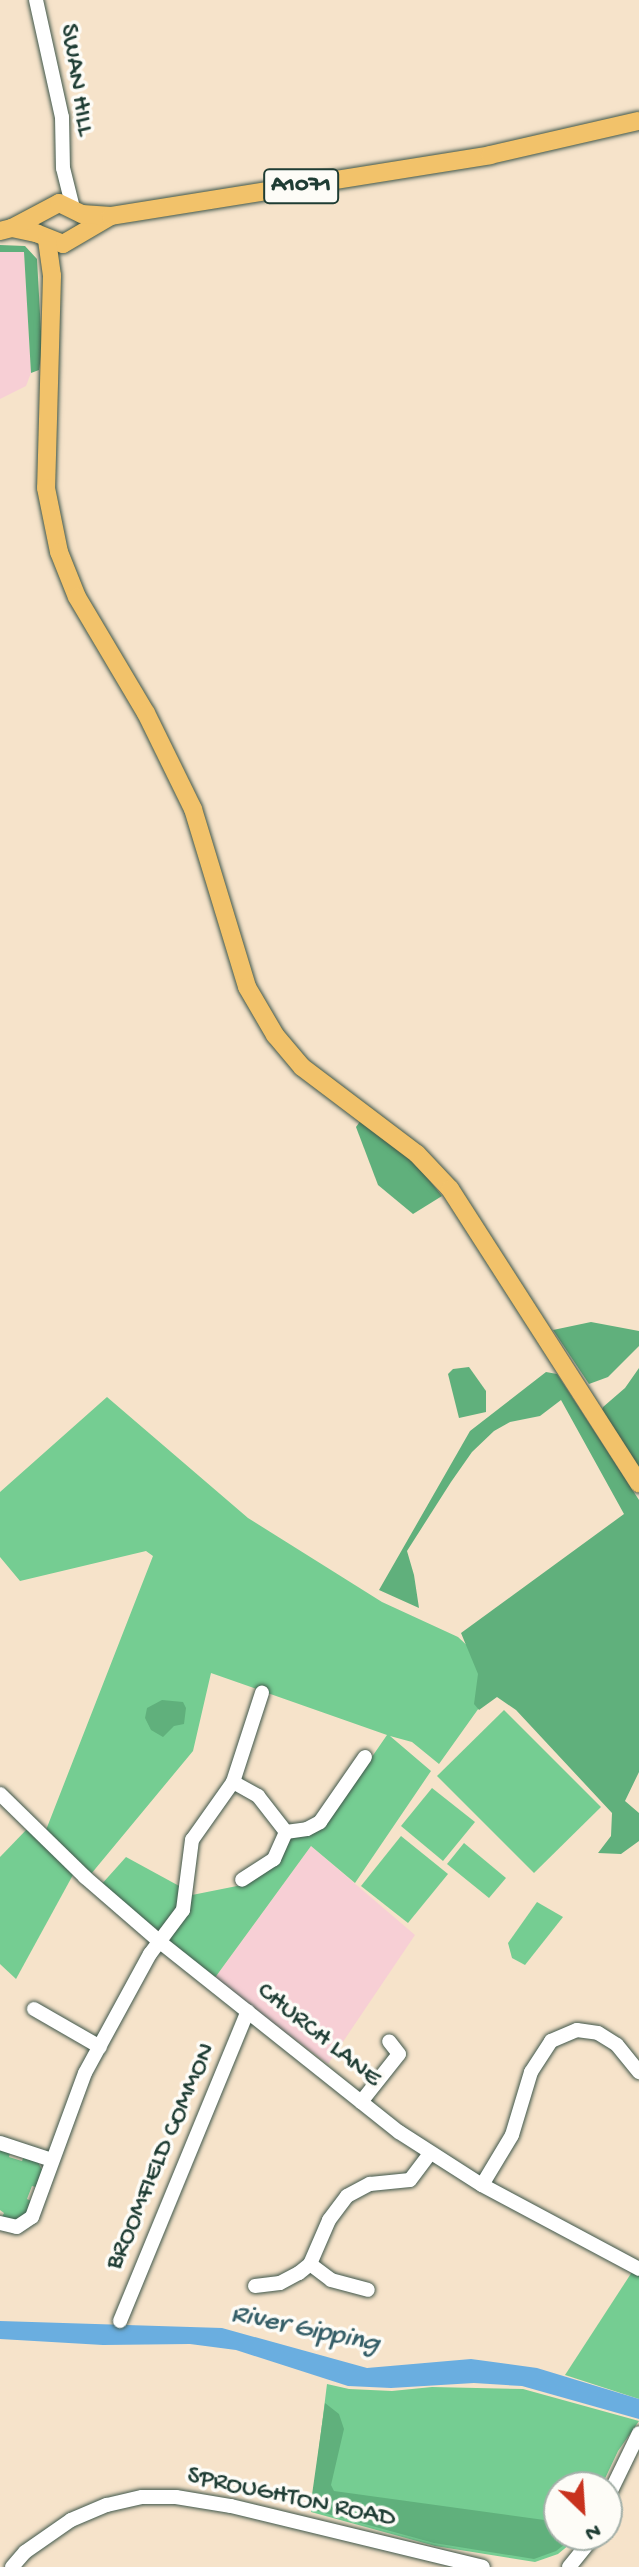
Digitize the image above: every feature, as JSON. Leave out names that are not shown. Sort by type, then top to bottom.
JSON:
[{"type":"main road","name":"A1071","points":[[75,210],[111,216],[490,155],[639,121]]},
{"type":"main road","points":[[6,230],[47,208],[64,203],[75,210],[81,221],[52,276]]},
{"type":"main road","points":[[47,208],[39,226],[52,276],[46,488],[59,552],[77,597],[146,713],[193,809],[247,987],[269,1027],[302,1067],[417,1154],[450,1189],[471,1216],[639,1483]]},
{"type":"main road","name":"A1071","points":[[74,238],[111,216]]},
{"type":"main road","points":[[6,230],[44,237],[56,244],[74,238]]},
{"type":"street","name":"SWAN HILL","points":[[36,0],[62,117],[63,168],[75,210]]},
{"type":"street","name":"SWAN HILL","points":[[47,208],[63,168]]},
{"type":"street","points":[[0,2223],[17,2227],[30,2221],[76,2091],[160,1942],[186,1904],[190,1850],[195,1835],[233,1782],[262,1693]]},
{"type":"street","points":[[286,1832],[307,1829],[320,1822],[365,1757]]},
{"type":"street","points":[[233,1782],[258,1796],[286,1832]]},
{"type":"street","name":"CHURCH LANE","points":[[0,1794],[85,1877],[160,1942],[361,2102],[430,2153],[482,2185],[639,2269]]},
{"type":"street","points":[[242,1880],[274,1859],[286,1832]]},
{"type":"street","points":[[34,2009],[100,2047]]},
{"type":"street","name":"BROOMFIELD COMMON","points":[[120,2321],[248,2011]]},
{"type":"street","points":[[482,2185],[512,2135],[531,2072],[551,2041],[577,2030],[598,2033],[617,2045],[639,2072]]},
{"type":"street","points":[[361,2102],[399,2054],[389,2041]]},
{"type":"street","points":[[0,2143],[52,2160]]},
{"type":"street","points":[[255,2286],[286,2280],[310,2264],[329,2220],[347,2196],[370,2184],[410,2180],[430,2153]]},
{"type":"street","points":[[310,2264],[331,2280],[368,2290]]},
{"type":"street","points":[[621,2471],[639,2433]]},
{"type":"street","name":"SPROUGHTON ROAD","points":[[12,2567],[25,2552],[71,2520],[107,2505],[142,2497],[176,2497],[231,2506],[483,2567]]},
{"type":"street","points":[[569,2567],[584,2551]]},
{"type":"shaded area","points":[[24,251],[31,373],[26,386],[0,399],[0,252]]},
{"type":"shaded area","points":[[311,1846],[415,1935],[328,2064],[214,1979]]},
{"type":"green space","points":[[0,245],[25,246],[37,259],[42,350],[39,370],[31,373],[24,252],[0,252]]},
{"type":"green space","points":[[361,1120],[412,1159],[442,1196],[413,1214],[378,1185],[356,1127]]},
{"type":"green space","points":[[591,1322],[639,1331],[639,1346],[608,1377],[589,1384],[553,1330]]},
{"type":"green space","points":[[469,1367],[486,1391],[486,1412],[459,1418],[448,1374],[453,1369]]},
{"type":"green space","points":[[639,1368],[639,1483],[600,1415],[603,1407],[625,1388]]},
{"type":"green space","points":[[546,1372],[557,1374],[639,1500],[639,1772],[625,1801],[639,1813],[639,1841],[621,1854],[598,1853],[611,1836],[612,1813],[516,1710],[497,1697],[479,1710],[474,1704],[478,1674],[461,1633],[624,1514],[561,1400],[540,1416],[510,1422],[494,1431],[472,1452],[451,1482],[407,1551],[419,1608],[379,1590],[470,1431]]},
{"type":"green space","points":[[107,1397],[248,1518],[382,1602],[458,1637],[501,1677],[439,1764],[412,1742],[390,1736],[431,1771],[355,1883],[311,1846],[214,1979],[169,1942],[192,1895],[242,1885],[290,1839],[334,1812],[387,1735],[211,1673],[193,1751],[91,1874],[46,1830],[153,1556],[146,1551],[20,1581],[0,1557],[0,1492]]},
{"type":"green space","points":[[162,1700],[183,1702],[186,1708],[184,1724],[174,1726],[163,1737],[151,1730],[145,1718],[147,1708]]},
{"type":"green space","points":[[504,1710],[601,1807],[534,1873],[437,1776]]},
{"type":"green space","points":[[432,1788],[475,1822],[443,1861],[401,1826]]},
{"type":"green space","points":[[29,1827],[74,1873],[16,1979],[0,1964],[0,1857]]},
{"type":"green space","points":[[401,1836],[448,1874],[408,1923],[361,1886]]},
{"type":"green space","points":[[464,1843],[506,1878],[489,1898],[447,1864]]},
{"type":"green space","points":[[126,1857],[181,1887],[176,1909],[159,1931],[100,1886]]},
{"type":"green space","points":[[537,1902],[563,1917],[525,1965],[512,1958],[508,1943]]},
{"type":"green space","points":[[0,2146],[11,2149],[9,2157],[22,2161],[25,2154],[38,2162],[42,2170],[39,2188],[32,2186],[27,2199],[34,2202],[30,2213],[19,2222],[1,2219],[4,2213],[0,2210]]},
{"type":"green space","points":[[632,2272],[639,2273],[639,2399],[565,2375]]},
{"type":"green space","points":[[327,2384],[349,2389],[392,2391],[432,2387],[523,2389],[639,2421],[609,2471],[543,2471],[543,2551],[562,2551],[535,2562],[435,2546],[311,2512]]},
{"type":"green space","points":[[325,2403],[339,2414],[344,2429],[331,2485],[334,2491],[543,2520],[543,2551],[556,2551],[534,2559],[434,2543],[310,2509]]},
{"type":"water","points":[[0,2321],[222,2328],[367,2368],[471,2359],[537,2368],[639,2399],[639,2419],[522,2386],[474,2383],[391,2388],[348,2386],[236,2350],[190,2344],[103,2345],[0,2339]]},
{"type":"water label","name":"River Gipping","points":[[305,2330]]}]
